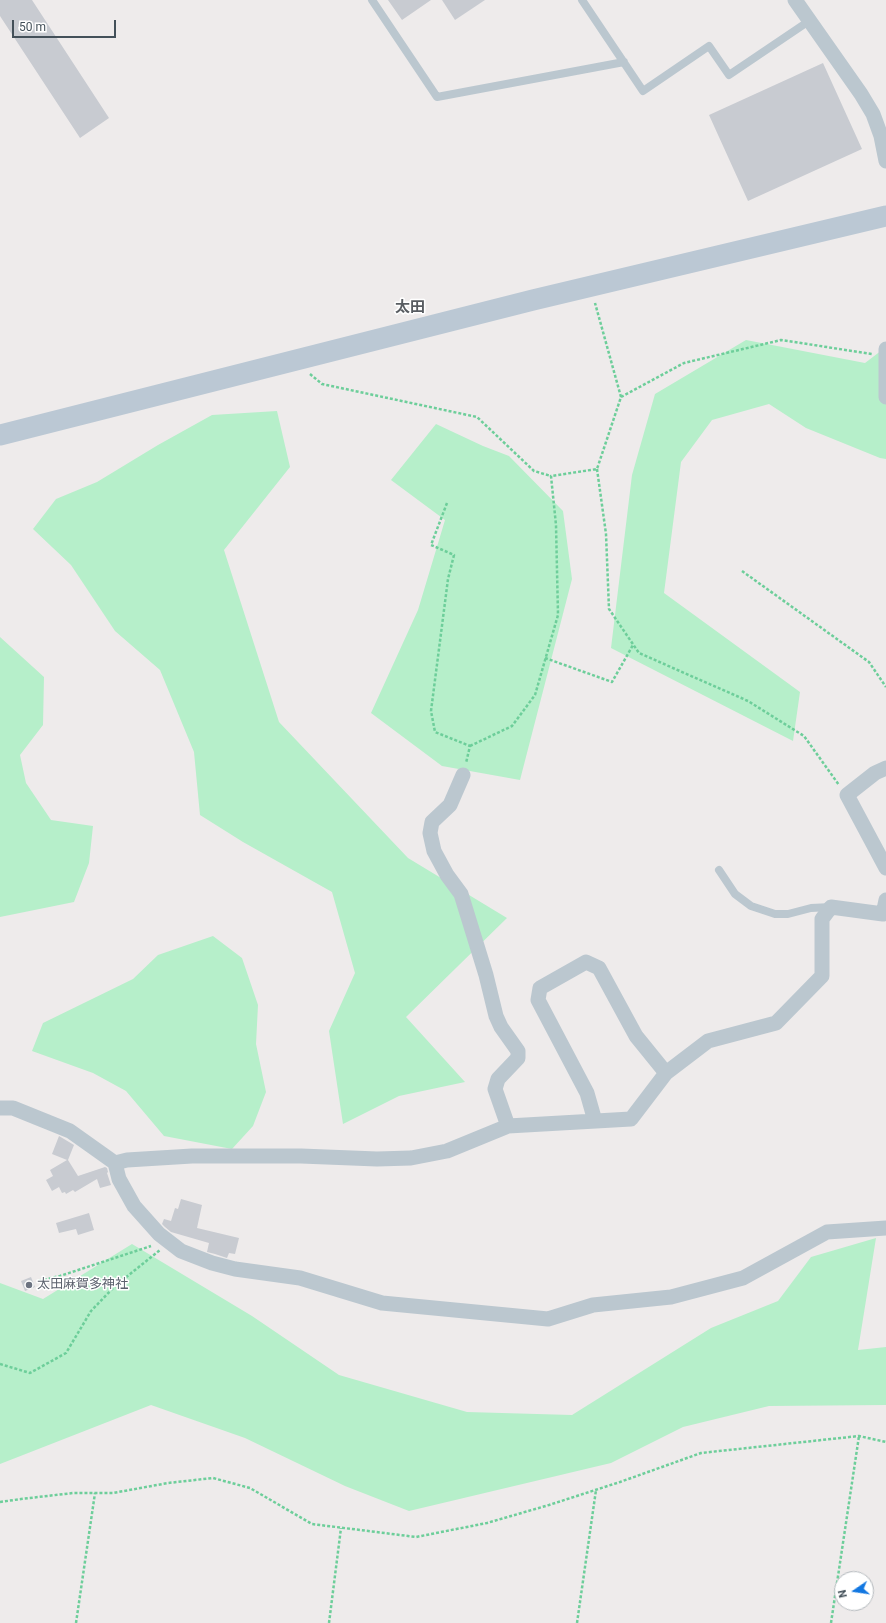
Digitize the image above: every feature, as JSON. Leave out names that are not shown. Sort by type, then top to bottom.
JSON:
[{"type":"street","points":[[795,0],[861,94],[873,114],[881,136],[886,161]]},
{"type":"street","points":[[0,435],[590,286],[886,216]]},
{"type":"street","points":[[886,349],[886,397]]},
{"type":"street","points":[[886,768],[875,773],[847,795],[886,868]]},
{"type":"street","points":[[463,775],[450,805],[432,822],[430,833],[434,851],[447,874],[461,894],[486,975],[496,1016],[501,1027],[518,1051],[518,1058],[498,1079],[495,1089],[508,1126]]},
{"type":"street","points":[[114,1163],[127,1160],[192,1156],[301,1156],[377,1159],[411,1158],[447,1151],[508,1126],[631,1118],[666,1072],[708,1041],[776,1023],[822,976],[822,919],[831,907],[885,911]]},
{"type":"street","points":[[595,1121],[587,1093],[538,1000],[540,988],[586,962],[599,968],[636,1036],[666,1072]]},
{"type":"street","points":[[0,1108],[13,1108],[70,1131],[114,1163],[119,1179],[134,1206],[159,1234],[181,1251],[212,1263],[235,1269],[300,1278],[382,1303],[548,1319],[593,1305],[671,1297],[743,1278],[827,1232],[886,1228]]},
{"type":"lane","points":[[372,0],[437,97],[624,62]]},
{"type":"lane","points":[[582,0],[643,91],[709,46],[729,75],[809,21]]},
{"type":"lane","points":[[719,870],[735,894],[752,906],[775,914],[788,914],[811,908],[831,907]]},
{"type":"path","points":[[590,286],[621,397],[597,469],[606,534],[609,609],[639,653],[748,701],[804,736],[847,795]]},
{"type":"path","points":[[621,397],[684,363],[781,340],[886,356]]},
{"type":"path","points":[[294,361],[322,384],[477,417],[534,471],[551,476],[597,469]]},
{"type":"path","points":[[447,503],[431,545],[454,555],[448,579],[431,711],[435,732],[470,746],[512,726],[535,695],[558,615],[556,525],[551,476]]},
{"type":"path","points":[[742,571],[869,662],[886,687]]},
{"type":"path","points":[[545,658],[612,682],[633,644]]},
{"type":"path","points":[[463,775],[470,746]]},
{"type":"path","points":[[39,1281],[60,1276],[168,1241]]},
{"type":"path","points":[[0,1364],[30,1373],[66,1354],[91,1311],[115,1286],[168,1241]]},
{"type":"path","points":[[831,1623],[858,1436]]},
{"type":"path","points":[[0,1502],[73,1494],[113,1493],[168,1483],[213,1478],[250,1488],[312,1524],[416,1537],[487,1523],[596,1490],[701,1453],[858,1436],[886,1442]]},
{"type":"path","points":[[577,1623],[596,1490]]},
{"type":"path","points":[[76,1623],[95,1493]]},
{"type":"path","points":[[329,1623],[341,1528]]},
{"type":"green space","points":[[746,340],[865,363],[886,347],[886,459],[880,458],[806,428],[769,404],[712,420],[681,462],[664,593],[800,692],[793,741],[611,648],[632,475],[655,394]]},
{"type":"green space","points":[[277,411],[290,467],[224,550],[279,722],[408,858],[507,918],[406,1017],[465,1082],[399,1096],[343,1124],[329,1031],[355,973],[332,892],[243,842],[200,815],[194,752],[160,670],[115,631],[71,565],[33,529],[56,499],[97,482],[158,445],[212,415]]},
{"type":"green space","points":[[436,424],[483,446],[509,456],[563,511],[572,579],[520,780],[442,766],[371,713],[418,610],[445,520],[391,480]]},
{"type":"green space","points":[[0,637],[44,677],[43,725],[20,755],[26,783],[51,820],[93,826],[89,863],[74,902],[0,917]]},
{"type":"green space","points":[[213,936],[242,958],[258,1005],[256,1044],[266,1092],[253,1126],[232,1149],[164,1136],[126,1091],[93,1073],[32,1051],[43,1023],[133,979],[158,955]]},
{"type":"green space","points":[[876,1238],[858,1350],[886,1347],[886,1405],[769,1406],[683,1427],[611,1463],[409,1511],[345,1486],[245,1438],[151,1405],[0,1464],[0,1283],[43,1299],[132,1244],[252,1316],[339,1375],[467,1412],[572,1415],[711,1328],[778,1301],[811,1257]]},
{"type":"building","points":[[0,0],[32,0],[109,118],[80,138],[0,16]]},
{"type":"building","points":[[388,0],[431,0],[402,20]]},
{"type":"building","points":[[442,0],[485,0],[455,20]]},
{"type":"building","points":[[823,63],[862,149],[748,201],[709,115]]},
{"type":"building","points":[[59,1136],[74,1145],[68,1160],[78,1176],[105,1167],[107,1168],[111,1185],[100,1188],[97,1179],[75,1192],[73,1190],[66,1194],[65,1192],[62,1193],[59,1187],[52,1191],[46,1180],[53,1176],[50,1170],[67,1160],[52,1154]]},
{"type":"building","points":[[181,1199],[202,1205],[197,1228],[239,1238],[235,1254],[229,1253],[227,1258],[207,1252],[209,1243],[171,1232],[162,1224],[164,1219],[171,1221],[175,1208],[178,1209]]},
{"type":"building","points":[[89,1213],[94,1230],[78,1235],[76,1229],[59,1233],[56,1223]]},
{"type":"building","points":[[31,1277],[35,1287],[25,1291],[21,1281]]},
{"type":"place","name":"太田麻賀多神社","points":[[29,1285]]},
{"type":"district","name":"太田","points":[[410,308]]}]
